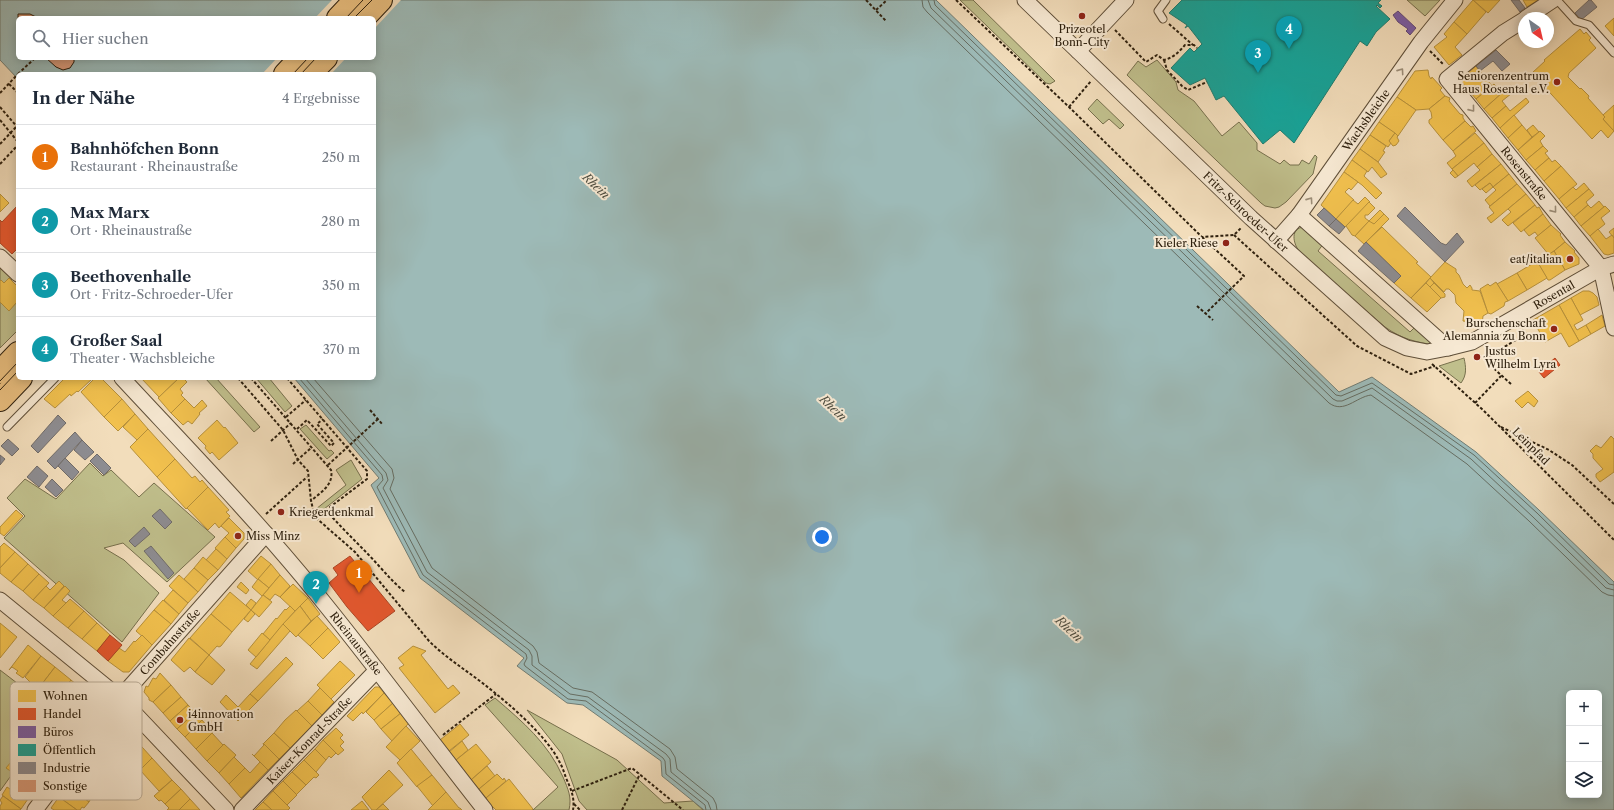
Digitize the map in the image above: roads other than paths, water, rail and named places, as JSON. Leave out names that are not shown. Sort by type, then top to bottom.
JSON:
[{"type":"main road","points":[[340,16],[355,0]]},
{"type":"main road","points":[[366,16],[381,0]]},
{"type":"main road","points":[[287,72],[298,60]]},
{"type":"main road","points":[[312,72],[324,60]]},
{"type":"main road","points":[[0,372],[16,355]]},
{"type":"main road","points":[[0,400],[19,380]]},
{"type":"street","name":"Fritz-Schroeder-Ufer","points":[[1025,0],[1276,241],[1385,338],[1407,348],[1427,352]]},
{"type":"street","points":[[1078,51],[1126,0]]},
{"type":"street","name":"Wachsbleiche","points":[[1276,241],[1299,215],[1421,42],[1455,0]]},
{"type":"street","points":[[1535,12],[1553,0]]},
{"type":"street","name":"Rosenstraße","points":[[1518,24],[1447,79],[1608,266]]},
{"type":"street","points":[[1299,215],[1448,348]]},
{"type":"street","points":[[0,257],[16,272]]},
{"type":"street","points":[[1608,266],[1614,328]]},
{"type":"street","name":"Rosental","points":[[1427,352],[1472,342],[1608,266]]},
{"type":"street","name":"Rheinaustraße","points":[[124,380],[223,486],[316,593],[485,810]]},
{"type":"street","name":"Combahnstraße","points":[[134,682],[266,534]]},
{"type":"street","points":[[0,600],[100,682]]},
{"type":"street","name":"Kaiser-Konrad-Straße","points":[[242,810],[377,670]]},
{"type":"street","points":[[142,721],[226,810]]},
{"type":"street","name":"Combahnstraße","points":[[35,810],[42,800]]},
{"type":"lane","points":[[1163,18],[1158,10],[1166,0]]},
{"type":"lane","points":[[1557,0],[1576,21],[1589,24],[1614,53]]},
{"type":"lane","points":[[7,427],[53,380]]},
{"type":"water","name":"Rhein","points":[[0,0],[936,0],[1339,392],[1372,377],[1476,452],[1614,582],[1614,810],[704,810],[662,776],[661,761],[583,705],[567,703],[517,666],[524,658],[420,578],[371,485],[379,478],[296,380],[376,380],[376,72],[16,72],[16,77],[0,60]]},
{"type":"tram line","points":[[348,16],[363,0]]},
{"type":"tram line","points":[[356,16],[372,0]]},
{"type":"tram line","points":[[295,72],[306,60]]},
{"type":"tram line","points":[[303,72],[314,60]]},
{"type":"tram line","points":[[0,381],[16,364]]},
{"type":"tram line","points":[[0,390],[16,373]]},
{"type":"place","name":"Prizeotel Bonn-City","points":[[1082,16]]},
{"type":"place","name":"Großer Saal","points":[[1289,49]]},
{"type":"place","name":"Beethovenhalle","points":[[1258,73]]},
{"type":"place","name":"Seniorenzentrum Haus Rosental e.V.","points":[[1557,82]]},
{"type":"place","name":"Kieler Riese","points":[[1226,243]]},
{"type":"place","name":"eat/italian","points":[[1570,259]]},
{"type":"place","name":"Burschenschaft Alemannia zu Bonn","points":[[1554,329]]},
{"type":"place","name":"Justus Wilhelm Lyra","points":[[1477,357]]},
{"type":"place","name":"Kriegerdenkmal","points":[[281,512]]},
{"type":"place","name":"Miss Minz","points":[[238,536]]},
{"type":"place","name":"Bahnhöfchen Bonn","points":[[359,593]]},
{"type":"place","name":"Max Marx","points":[[316,604]]},
{"type":"place","name":"i4innovation GmbH","points":[[180,720]]}]
